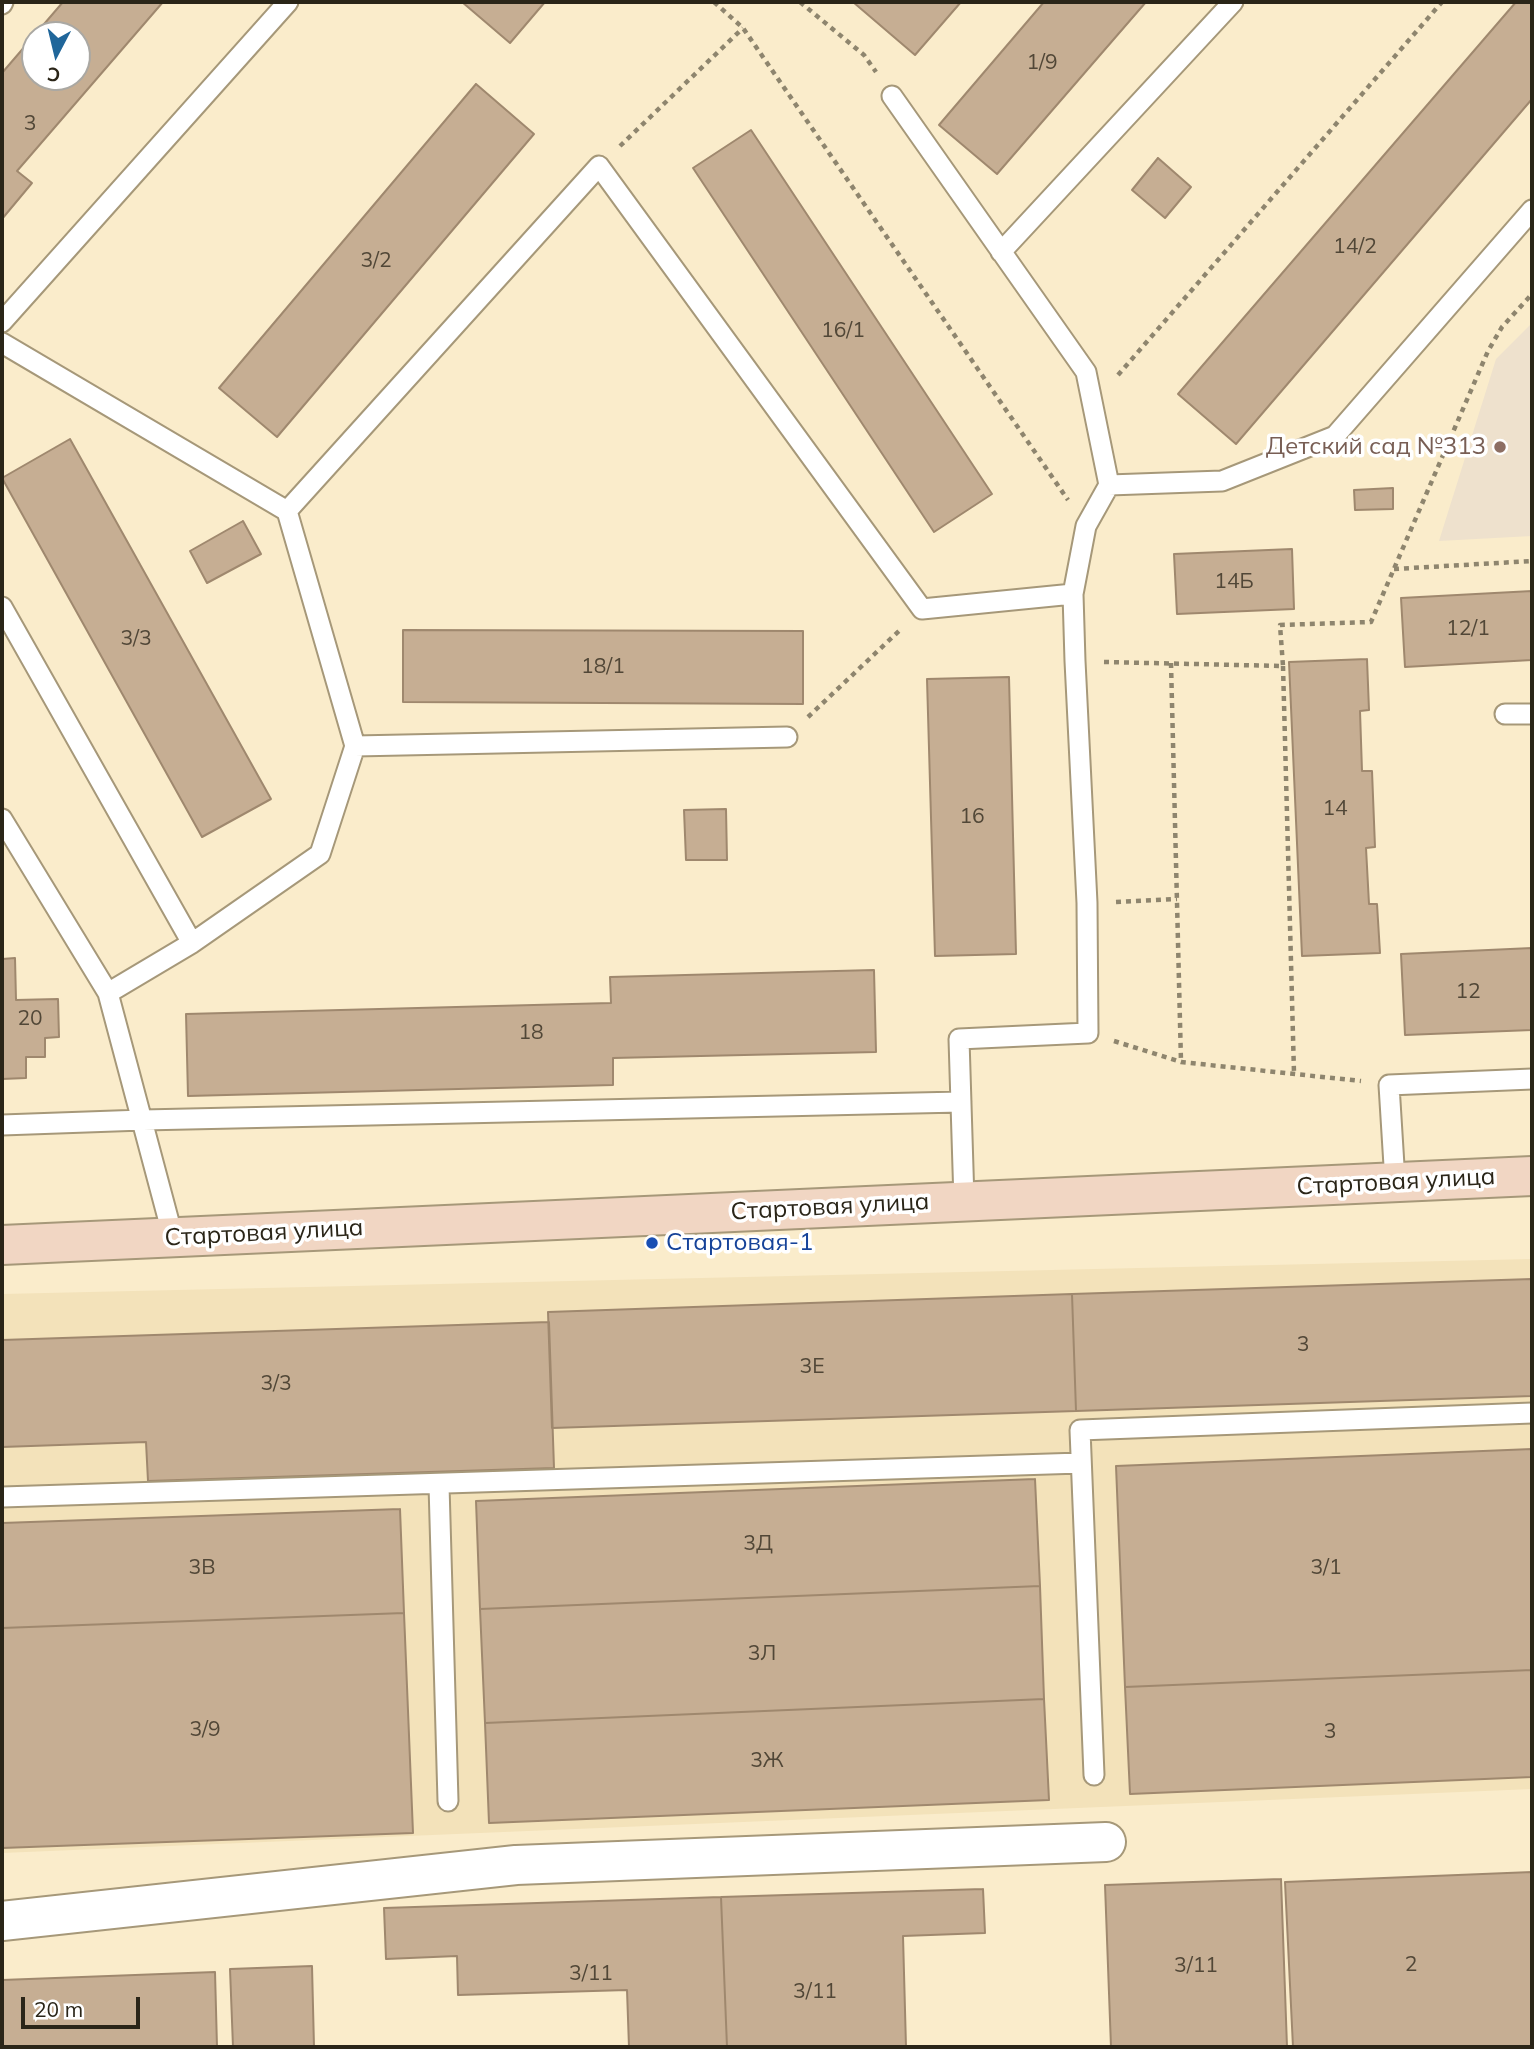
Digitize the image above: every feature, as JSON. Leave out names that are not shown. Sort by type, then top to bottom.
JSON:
[{"type":"street","name":"Стартовая улица","points":[[2,1245],[1532,1176]]},
{"type":"street","points":[[2,1922],[516,1864],[1106,1842]]},
{"type":"lane","points":[[2,322],[288,2]]},
{"type":"lane","points":[[1001,252],[1233,2]]},
{"type":"lane","points":[[892,96],[1086,372],[1109,485],[1086,526],[1073,594],[1087,903],[1088,1033],[959,1039],[964,1201]]},
{"type":"lane","points":[[287,511],[599,166],[922,609],[1073,594]]},
{"type":"lane","points":[[1109,485],[1222,481],[1335,436],[1532,211]]},
{"type":"lane","points":[[2,343],[287,511],[355,746],[320,854],[192,943],[108,993]]},
{"type":"lane","points":[[2,607],[192,943]]},
{"type":"lane","points":[[1505,714],[1532,713]]},
{"type":"lane","points":[[355,746],[787,737]]},
{"type":"lane","points":[[2,819],[108,993],[173,1237]]},
{"type":"lane","points":[[1395,1182],[1389,1085],[1532,1079]]},
{"type":"lane","points":[[2,1125],[961,1102]]},
{"type":"lane","points":[[1094,1775],[1080,1430],[1532,1413]]},
{"type":"lane","points":[[2,1497],[1082,1463]]},
{"type":"lane","points":[[439,1485],[448,1801]]},
{"type":"path","points":[[714,2],[743,28],[1086,526]]},
{"type":"path","points":[[800,2],[864,55],[892,96]]},
{"type":"path","points":[[1093,405],[1442,2]]},
{"type":"path","points":[[599,166],[743,28]]},
{"type":"path","points":[[1294,1073],[1280,625],[1371,622],[1488,351],[1502,327],[1532,294]]},
{"type":"path","points":[[1394,569],[1532,561]]},
{"type":"path","points":[[787,737],[922,609]]},
{"type":"path","points":[[1075,662],[1283,666]]},
{"type":"path","points":[[1171,663],[1181,1062]]},
{"type":"path","points":[[1087,903],[1177,900]]},
{"type":"path","points":[[1088,1033],[1181,1062],[1389,1085]]},
{"type":"shaded area","name":"Детский сад №313","points":[[1532,323],[1532,536],[1439,541],[1496,359]]},
{"type":"shaded area","points":[[1532,1259],[1532,1789],[2,1853],[2,1294]]},
{"type":"building","points":[[63,2],[163,2],[91,85],[91,21],[47,21]]},
{"type":"building","points":[[462,2],[545,2],[510,43]]},
{"type":"building","points":[[853,2],[961,2],[915,55]]},
{"type":"building","points":[[1044,2],[1146,2],[997,174],[939,125]]},
{"type":"building","points":[[1516,2],[1532,2],[1532,99],[1236,444],[1178,394]]},
{"type":"building","points":[[21,51],[21,91],[86,91],[17,171],[32,183],[2,219],[2,73]]},
{"type":"building","points":[[476,84],[534,134],[277,437],[219,388]]},
{"type":"building","points":[[751,130],[992,494],[934,532],[693,168]]},
{"type":"building","points":[[1158,158],[1191,187],[1165,218],[1132,190]]},
{"type":"building","points":[[70,439],[271,799],[202,837],[2,478]]},
{"type":"building","points":[[1393,488],[1393,509],[1355,510],[1354,490]]},
{"type":"building","points":[[243,521],[261,554],[207,583],[190,551]]},
{"type":"building","points":[[1292,549],[1294,609],[1177,614],[1174,554]]},
{"type":"building","points":[[1532,591],[1532,660],[1405,667],[1401,598]]},
{"type":"building","points":[[403,630],[803,631],[803,704],[403,702]]},
{"type":"building","points":[[1367,659],[1369,710],[1360,711],[1362,771],[1372,771],[1375,847],[1366,848],[1369,904],[1377,904],[1380,953],[1302,956],[1289,662]]},
{"type":"building","points":[[1009,677],[1016,954],[935,956],[927,679]]},
{"type":"building","points":[[726,809],[727,860],[686,860],[684,810]]},
{"type":"building","points":[[1532,948],[1532,1030],[1405,1035],[1401,954]]},
{"type":"building","points":[[15,958],[16,1000],[58,999],[59,1037],[45,1038],[45,1057],[26,1057],[26,1078],[2,1079],[2,959]]},
{"type":"building","points":[[874,970],[876,1052],[613,1058],[613,1085],[188,1096],[186,1014],[611,1003],[610,977]]},
{"type":"building","points":[[1532,1279],[1532,1396],[1076,1411],[1072,1294]]},
{"type":"building","points":[[1072,1294],[1076,1411],[552,1428],[548,1312]]},
{"type":"building","points":[[549,1322],[554,1468],[148,1481],[146,1442],[2,1447],[2,1340]]},
{"type":"building","points":[[1532,1449],[1532,1670],[1125,1687],[1116,1466]]},
{"type":"building","points":[[1035,1479],[1040,1586],[480,1609],[476,1501]]},
{"type":"building","points":[[400,1509],[404,1613],[2,1628],[2,1523]]},
{"type":"building","points":[[1040,1586],[1044,1699],[485,1723],[480,1609]]},
{"type":"building","points":[[404,1613],[413,1833],[2,1848],[2,1628]]},
{"type":"building","points":[[1532,1670],[1532,1777],[1130,1794],[1125,1687]]},
{"type":"building","points":[[1044,1699],[1049,1800],[489,1823],[485,1723]]},
{"type":"building","points":[[1532,1872],[1532,2047],[1293,2047],[1285,1882]]},
{"type":"building","points":[[1281,1879],[1287,2047],[1111,2047],[1105,1885]]},
{"type":"building","points":[[983,1889],[985,1933],[903,1936],[906,2047],[727,2047],[721,1897]]},
{"type":"building","points":[[721,1897],[727,2047],[629,2047],[627,1990],[458,1995],[457,1956],[386,1959],[384,1908]]},
{"type":"building","points":[[312,1966],[314,2047],[233,2047],[230,1969]]},
{"type":"building","points":[[215,1972],[217,2047],[2,2047],[2,1980]]},
{"type":"place","name":"Детский сад №313","points":[[1500,447]]},
{"type":"place","name":"Стартовая-1","points":[[652,1243]]}]
